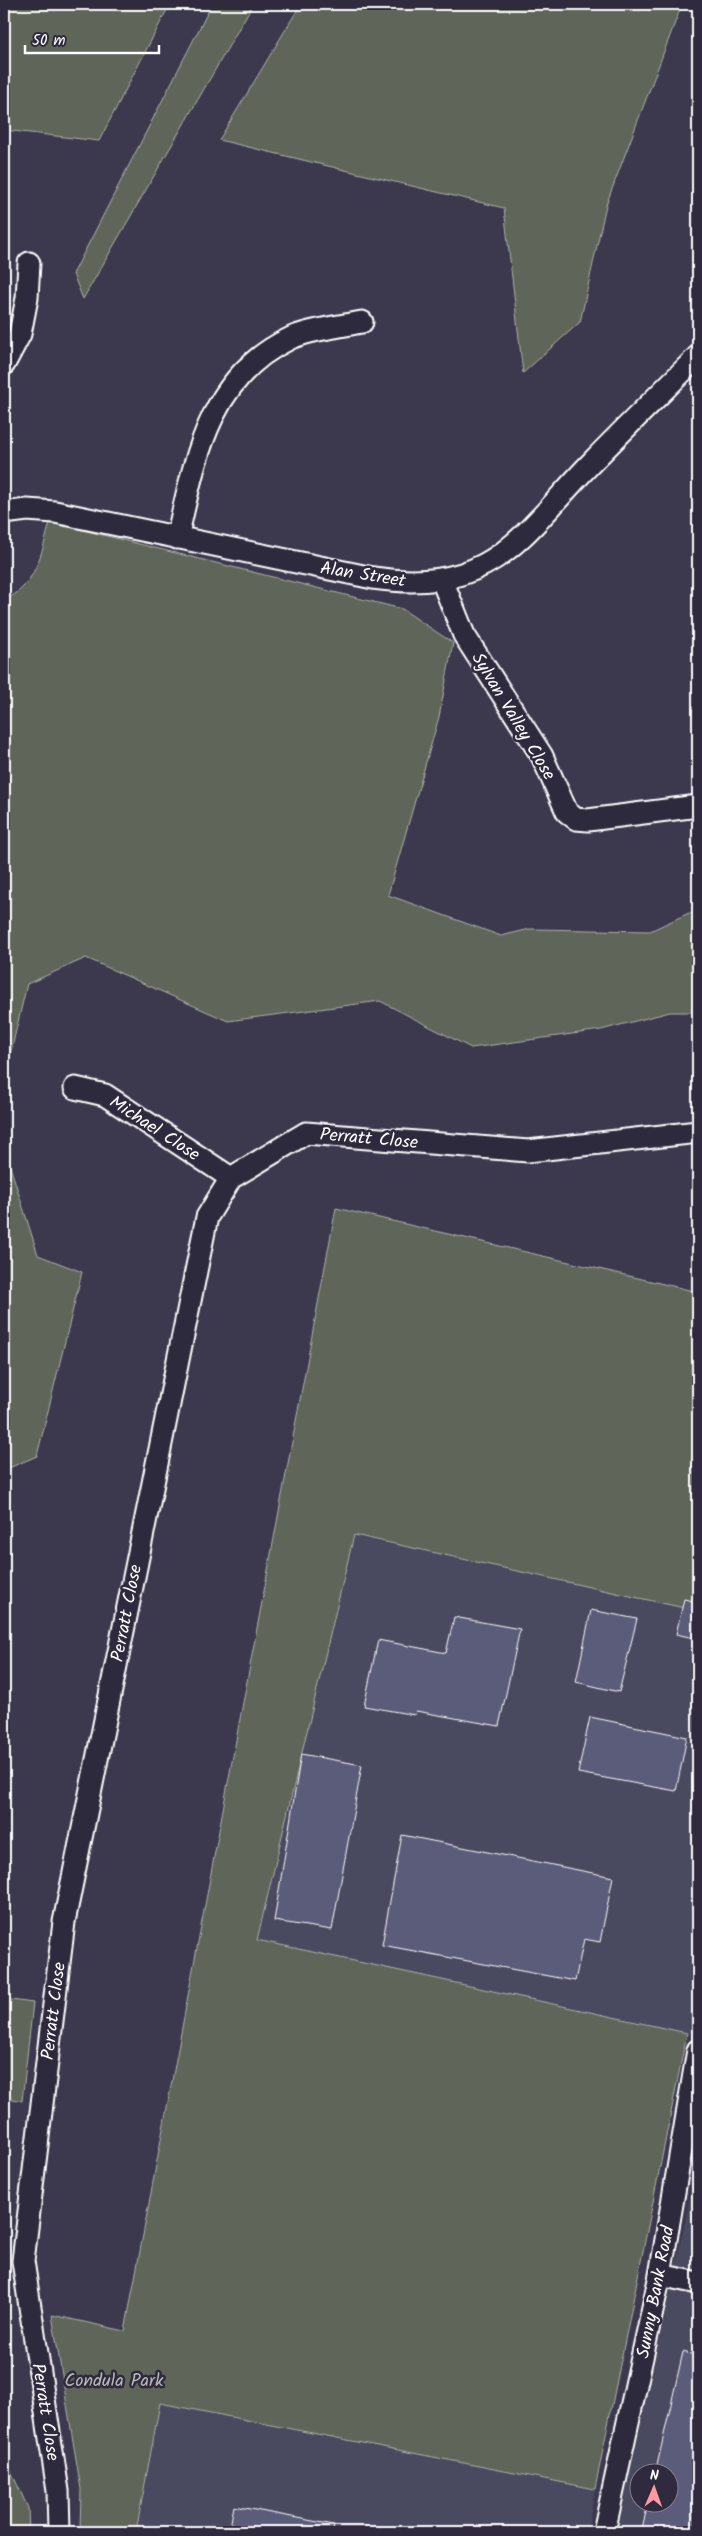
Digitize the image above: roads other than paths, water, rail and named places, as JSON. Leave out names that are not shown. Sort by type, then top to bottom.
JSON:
[{"type":"street","points":[[4,364],[20,334],[27,298],[29,263]]},
{"type":"street","points":[[177,538],[198,453],[219,401],[251,362],[292,337],[362,322]]},
{"type":"street","name":"Alan Street","points":[[4,513],[27,510],[55,512],[373,578],[394,581],[442,580],[470,571],[500,557],[519,542],[592,461],[698,356]]},
{"type":"street","name":"Sylvan Valley Close","points":[[442,580],[464,635],[542,756],[567,812],[576,818],[588,820],[698,806]]},
{"type":"street","name":"Michael Close","points":[[75,1088],[105,1095],[231,1178]]},
{"type":"street","name":"Perratt Close","points":[[59,2532],[58,2491],[23,2260],[64,1922],[207,1217],[231,1178],[306,1133],[528,1151],[698,1132]]},
{"type":"street","name":"Sunny Bank Road","points":[[604,2532],[660,2275],[698,2050]]},
{"type":"street","points":[[660,2275],[698,2283]]},
{"type":"park label","name":"Condula Park","points":[[114,2380]]}]
